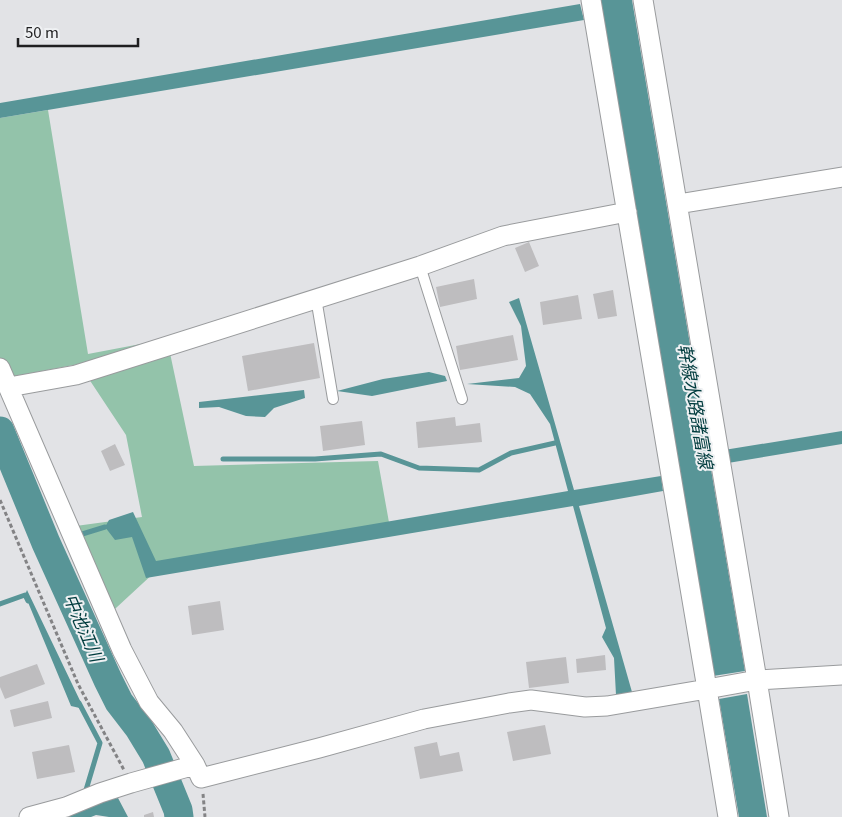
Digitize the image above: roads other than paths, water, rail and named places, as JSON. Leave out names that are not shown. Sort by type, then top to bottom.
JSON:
[{"type":"street","points":[[591,0],[627,212],[732,684],[779,817]]},
{"type":"street","points":[[643,0],[678,204],[732,684],[728,817]]},
{"type":"street","points":[[678,204],[842,177]]},
{"type":"street","points":[[9,387],[76,375],[420,266],[503,236],[627,212]]},
{"type":"street","points":[[0,368],[122,650],[149,702],[173,731],[198,772]]},
{"type":"street","points":[[29,817],[66,807],[131,783],[319,748],[424,719],[510,703],[531,700],[585,707],[607,706],[732,684],[842,675]]},
{"type":"lane","points":[[420,266],[462,399]]},
{"type":"lane","points":[[316,298],[333,399]]},
{"type":"water","name":"幹線水路諸富線","points":[[600,0],[632,0],[745,671],[713,676]]},
{"type":"water","points":[[580,4],[584,20],[0,118],[0,103]]},
{"type":"water","points":[[519,298],[574,490],[661,476],[663,491],[579,506],[632,692],[616,695],[614,658],[602,637],[606,628],[573,506],[146,578],[132,537],[115,540],[105,527],[109,520],[133,512],[156,561],[568,491],[550,424],[530,394],[515,387],[467,384],[519,378],[526,366],[521,326],[509,302]]},
{"type":"water","points":[[429,372],[445,376],[447,381],[372,396],[337,391],[383,379]]},
{"type":"water","points":[[304,390],[305,398],[274,408],[265,417],[246,416],[219,407],[199,408],[199,402]]},
{"type":"water","points":[[842,431],[842,444],[728,463],[724,450]]},
{"type":"water","points":[[27,590],[84,709],[71,706],[25,595]]},
{"type":"water","points":[[747,694],[767,817],[739,817],[719,699]]},
{"type":"water","points":[[118,798],[128,817],[96,815],[91,817],[66,817],[91,802]]},
{"type":"waterway","name":"中池江川","points":[[0,431],[46,543],[108,680],[119,702],[139,728],[156,756],[178,810],[179,817]]},
{"type":"waterway","points":[[223,459],[315,459],[381,454],[419,468],[479,470],[511,453],[555,443]]},
{"type":"waterway","points":[[79,535],[105,527]]},
{"type":"waterway","points":[[0,604],[25,595],[28,601]]},
{"type":"waterway","points":[[79,703],[100,743],[86,790]]}]
